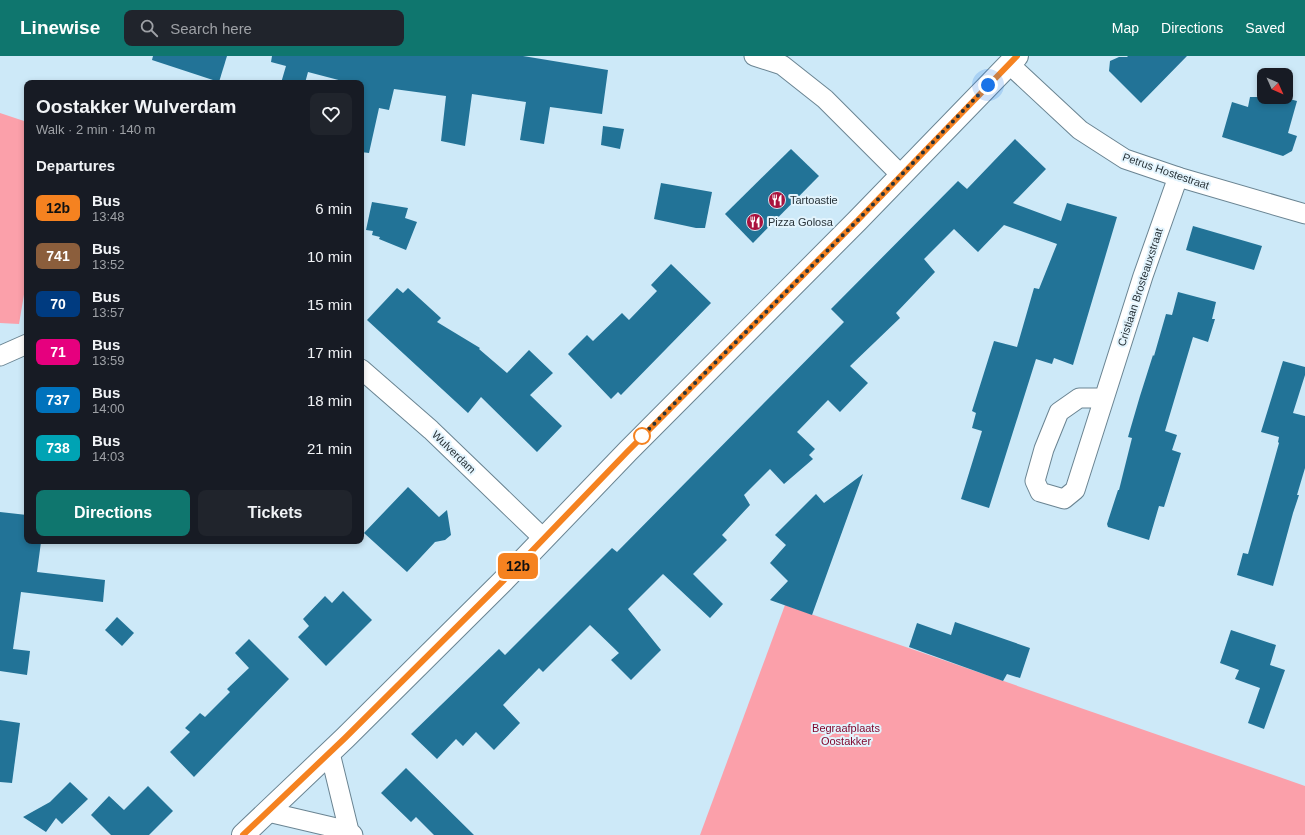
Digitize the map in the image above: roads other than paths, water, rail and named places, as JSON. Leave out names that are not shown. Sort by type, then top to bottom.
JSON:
[{"type":"street","points":[[754,56],[782,64],[819,94],[901,175]]},
{"type":"street","points":[[243,835],[330,753],[544,539],[628,451],[1013,60]]},
{"type":"street","name":"Petrus Hostestraat","points":[[1013,60],[1080,130],[1125,159],[1178,177],[1305,214]]},
{"type":"street","name":"Cristiaan Brosteauxstraat","points":[[1104,398],[1079,398],[1059,412],[1044,449],[1036,481],[1040,492],[1064,499],[1075,490],[1143,276],[1178,177]]},
{"type":"street","points":[[0,356],[24,345]]},
{"type":"street","name":"Wulverdam","points":[[364,372],[431,430],[544,539]]},
{"type":"street","points":[[268,812],[351,833],[330,753]]},
{"type":"place","name":"Tartoastie","points":[[777,200]]},
{"type":"place","name":"Pizza Golosa","points":[[755,222]]},
{"type":"park label","name":"Begraafplaats Oostakker","points":[[846,734]]}]
